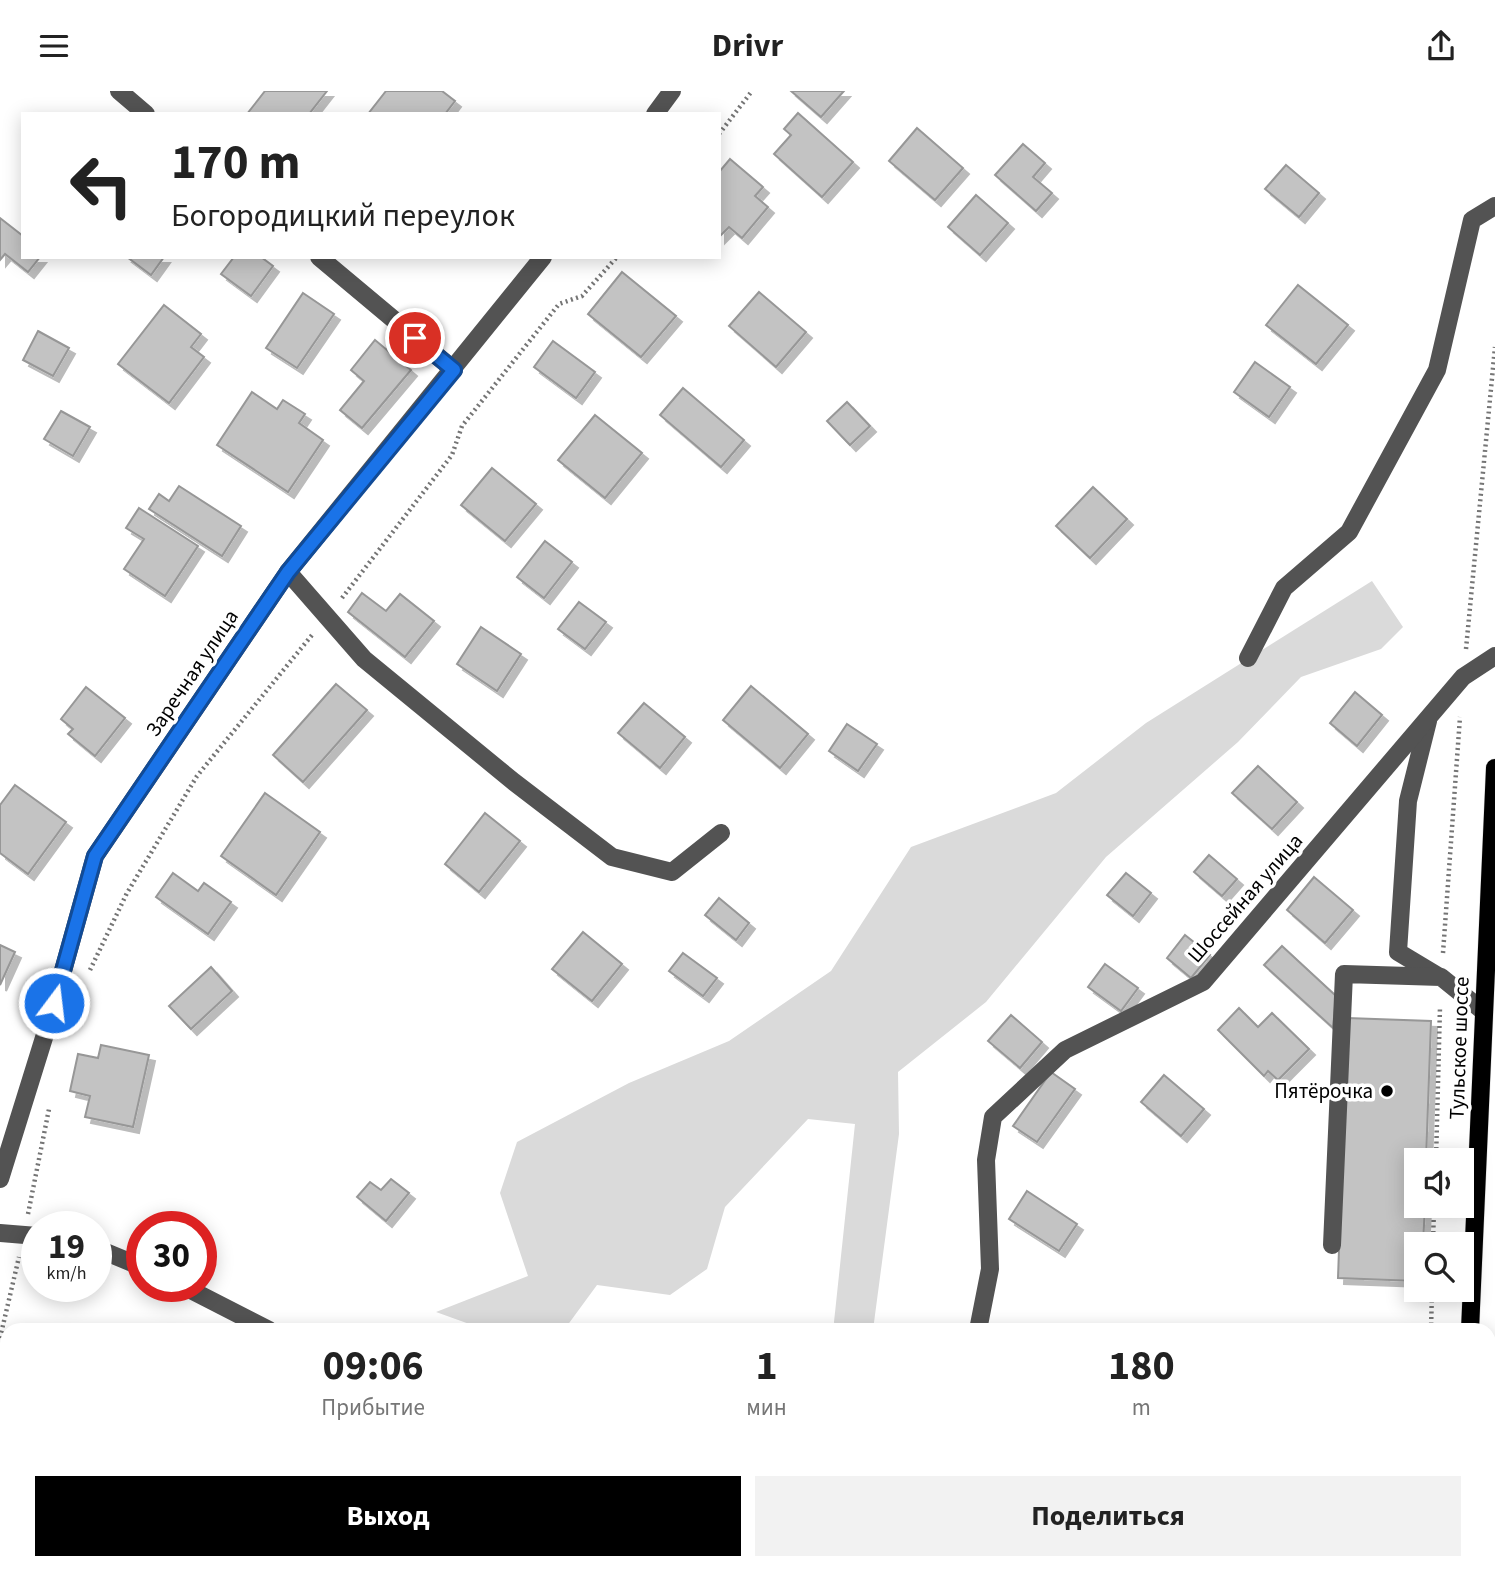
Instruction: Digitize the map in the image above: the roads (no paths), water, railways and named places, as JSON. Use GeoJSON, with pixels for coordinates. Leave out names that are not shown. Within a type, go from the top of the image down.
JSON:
{"type":"FeatureCollection","features":[{"type":"Feature","properties":{"kind":"main road","name":"Тульское шоссе"},"geometry":{"type":"LineString","coordinates":[[1470,1323],[1495,768]]}},
{"type":"Feature","properties":{"kind":"street"},"geometry":{"type":"LineString","coordinates":[[119,91],[144,112]]}},
{"type":"Feature","properties":{"kind":"street"},"geometry":{"type":"LineString","coordinates":[[656,112],[672,91]]}},
{"type":"Feature","properties":{"kind":"street"},"geometry":{"type":"LineString","coordinates":[[1248,657],[1284,588],[1349,531],[1412,416],[1437,370],[1472,220],[1495,206]]}},
{"type":"Feature","properties":{"kind":"street"},"geometry":{"type":"LineString","coordinates":[[320,259],[454,370]]}},
{"type":"Feature","properties":{"kind":"street","name":"Заречная улица"},"geometry":{"type":"LineString","coordinates":[[0,1179],[47,1028],[95,856],[288,572],[541,259]]}},
{"type":"Feature","properties":{"kind":"street"},"geometry":{"type":"LineString","coordinates":[[288,572],[365,659],[514,782],[612,857],[671,872],[721,833]]}},
{"type":"Feature","properties":{"kind":"street","name":"Шоссейная улица"},"geometry":{"type":"LineString","coordinates":[[979,1323],[990,1269],[986,1160],[993,1117],[1065,1050],[1203,982],[1464,677],[1495,656]]}},
{"type":"Feature","properties":{"kind":"street"},"geometry":{"type":"LineString","coordinates":[[1428,718],[1408,801],[1398,952],[1441,977],[1483,1011]]}},
{"type":"Feature","properties":{"kind":"street"},"geometry":{"type":"LineString","coordinates":[[1332,1245],[1344,974],[1441,977]]}},
{"type":"Feature","properties":{"kind":"street"},"geometry":{"type":"LineString","coordinates":[[0,1233],[21,1234]]}},
{"type":"Feature","properties":{"kind":"street"},"geometry":{"type":"LineString","coordinates":[[214,1302],[255,1323]]}},
{"type":"Feature","properties":{"kind":"place","name":"Пятёрочка"},"geometry":{"type":"Point","coordinates":[1387,1091]}}]}
